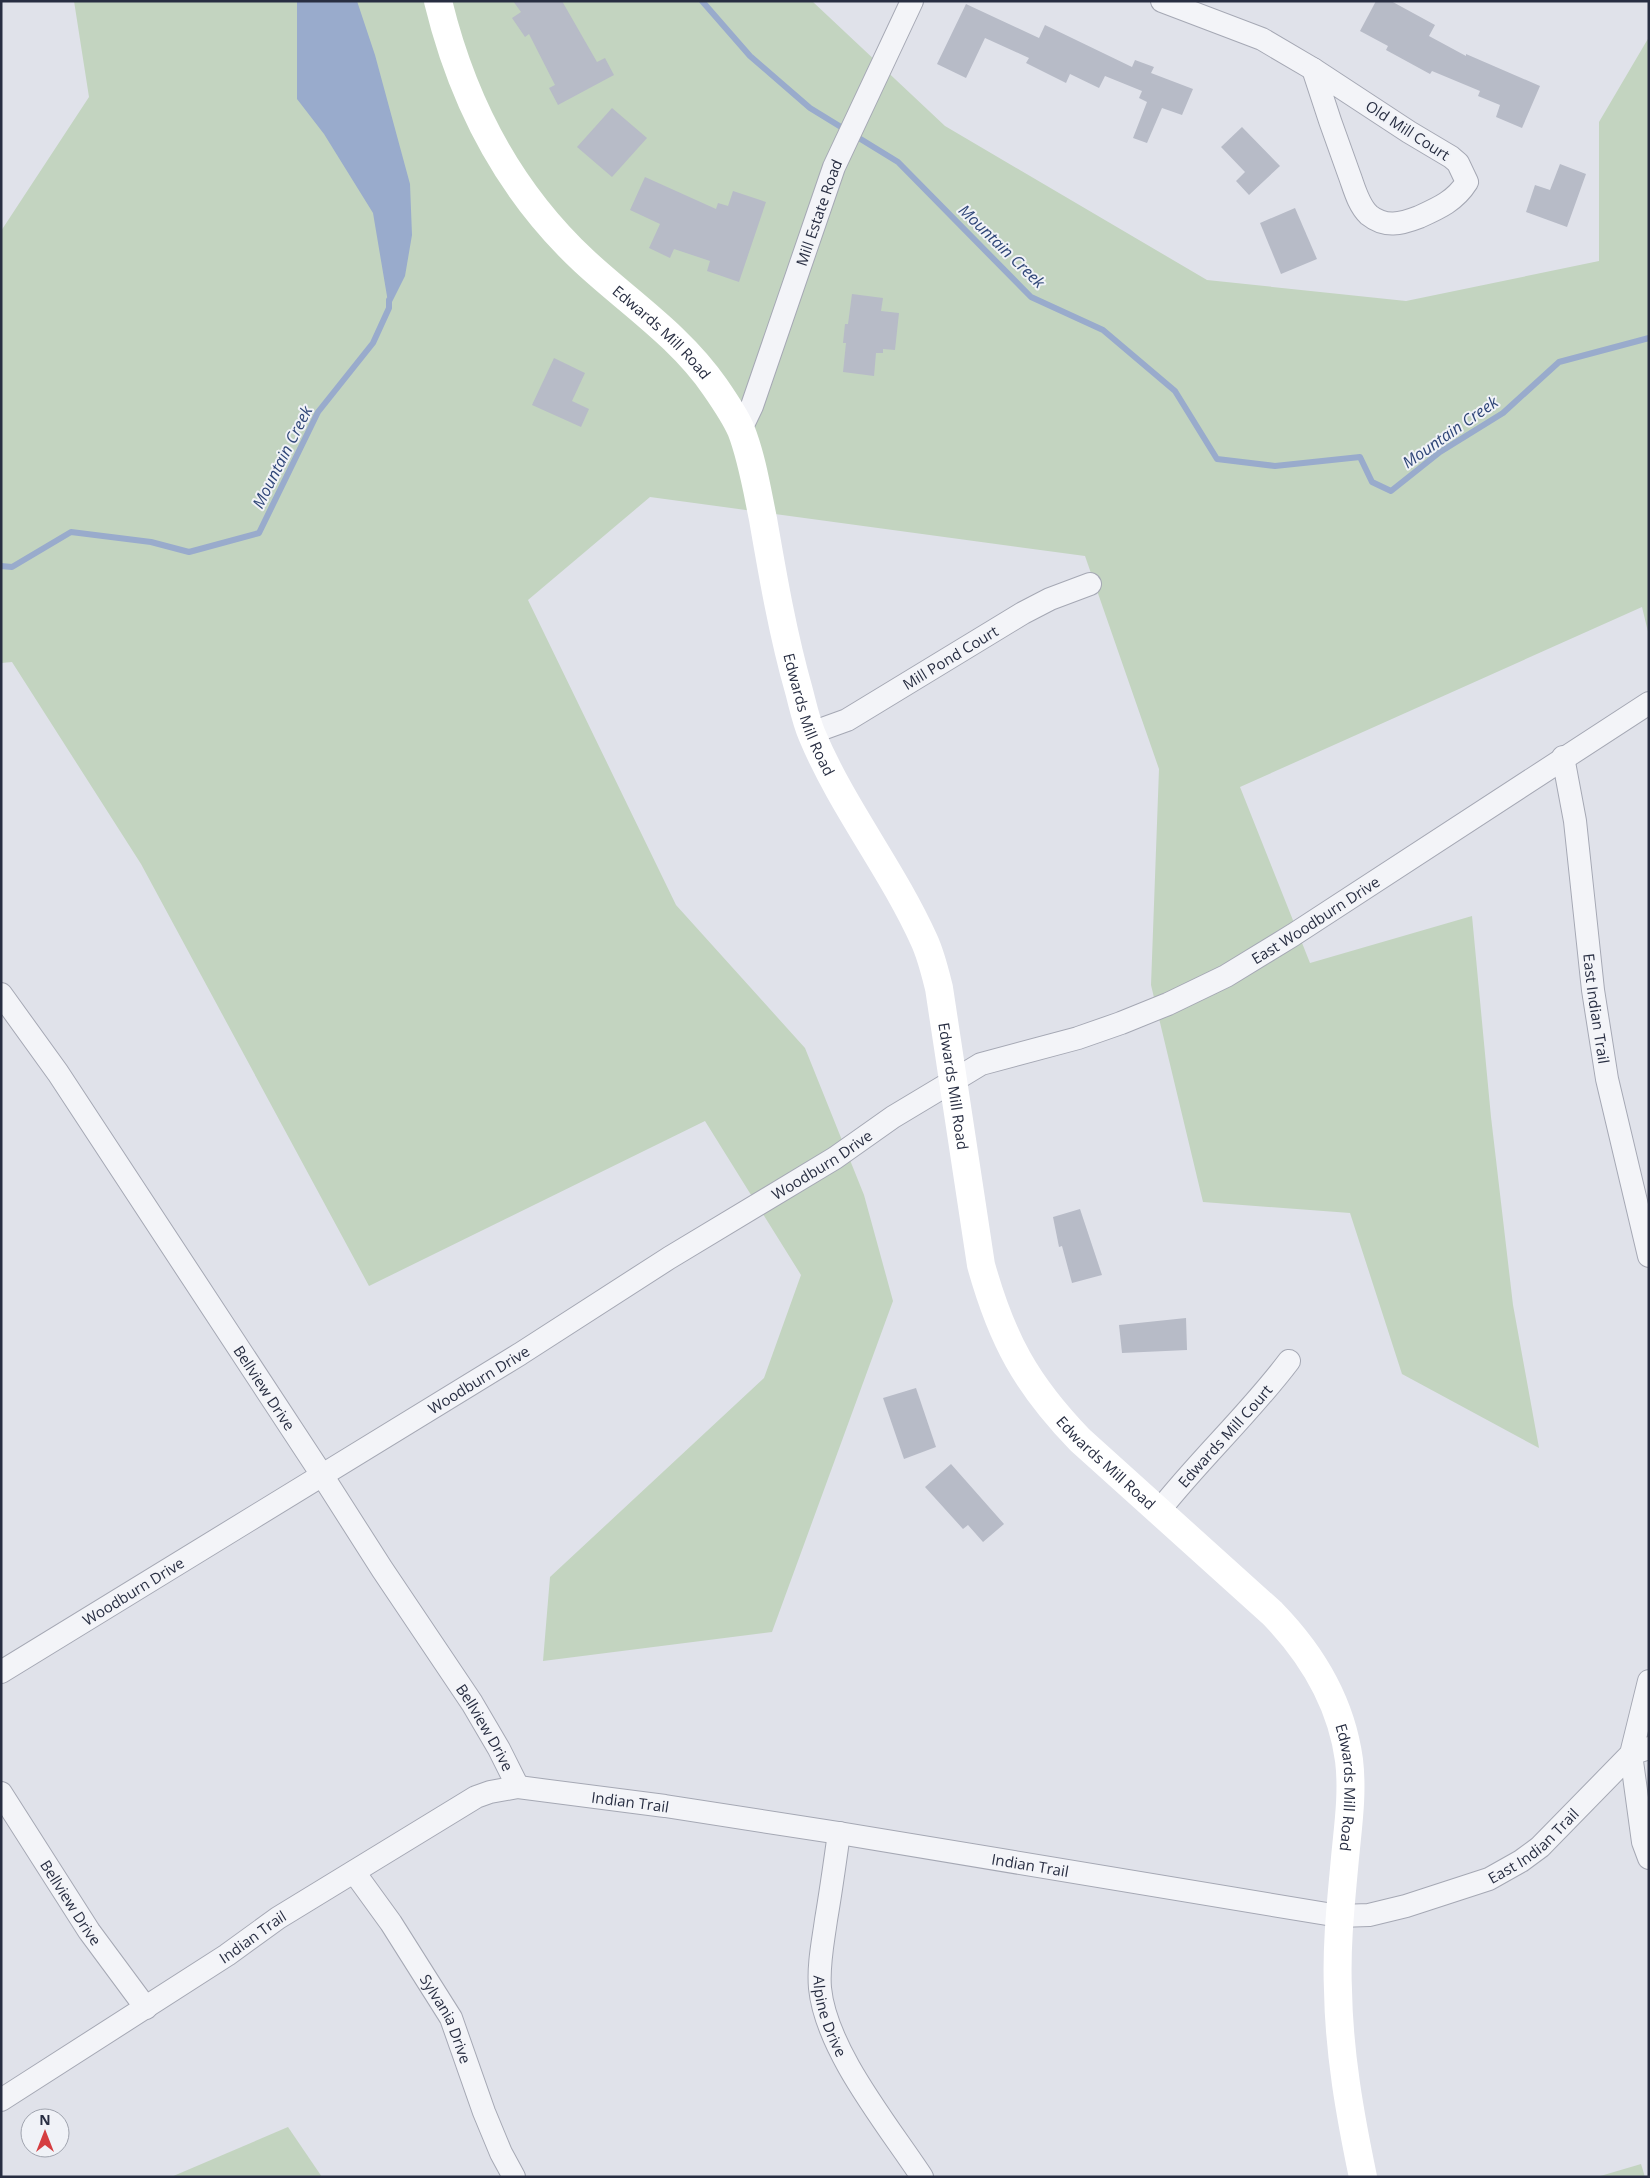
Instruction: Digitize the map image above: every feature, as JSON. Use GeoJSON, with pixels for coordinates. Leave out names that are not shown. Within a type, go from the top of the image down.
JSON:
{"type":"FeatureCollection","features":[{"type":"Feature","properties":{"kind":"street","name":"Edwards Mill Road"},"geometry":{"type":"LineString","coordinates":[[438,1],[457,68],[472,103],[490,140],[518,185],[548,225],[583,260],[651,318],[688,354],[714,386],[740,429],[756,482],[788,653],[811,733],[844,802],[895,883],[925,941],[939,988],[981,1265],[993,1307],[1005,1337],[1028,1377],[1058,1417],[1080,1440],[1292,1634],[1318,1669],[1332,1697],[1342,1726],[1349,1760],[1351,1783],[1340,1916],[1338,1989],[1343,2065],[1363,2177]]}},
{"type":"Feature","properties":{"kind":"street","name":"Mill Estate Road"},"geometry":{"type":"LineString","coordinates":[[740,429],[752,406],[834,167],[912,1]]}},
{"type":"Feature","properties":{"kind":"street","name":"Old Mill Court"},"geometry":{"type":"LineString","coordinates":[[1162,1],[1262,39],[1313,69],[1408,132],[1451,157],[1458,163],[1467,182],[1459,194],[1452,200],[1422,216],[1396,224],[1380,222],[1368,214],[1360,204],[1313,69]]}},
{"type":"Feature","properties":{"kind":"street","name":"Mill Pond Court"},"geometry":{"type":"LineString","coordinates":[[811,733],[847,720],[1023,612],[1050,599],[1090,584]]}},
{"type":"Feature","properties":{"kind":"street","name":"East Woodburn Drive"},"geometry":{"type":"LineString","coordinates":[[953,1081],[981,1064],[1078,1038],[1121,1023],[1168,1004],[1226,976],[1293,935],[1563,757],[1649,703]]}},
{"type":"Feature","properties":{"kind":"street","name":"East Indian Trail"},"geometry":{"type":"LineString","coordinates":[[1563,757],[1575,821],[1593,990],[1607,1079],[1649,1256]]}},
{"type":"Feature","properties":{"kind":"street","name":"Bellview Drive"},"geometry":{"type":"LineString","coordinates":[[1,994],[58,1073],[382,1569],[472,1703],[499,1749],[518,1787]]}},
{"type":"Feature","properties":{"kind":"street","name":"Woodburn Drive"},"geometry":{"type":"LineString","coordinates":[[1,1672],[520,1354],[669,1258],[835,1158],[953,1081]]}},
{"type":"Feature","properties":{"kind":"street","name":"Edwards Mill Court"},"geometry":{"type":"LineString","coordinates":[[1159,1511],[1183,1480],[1262,1396],[1289,1361]]}},
{"type":"Feature","properties":{"kind":"street"},"geometry":{"type":"LineString","coordinates":[[1649,1681],[1640,1751],[1644,1842],[1649,1858]]}},
{"type":"Feature","properties":{"kind":"street","name":"East Indian Trail"},"geometry":{"type":"LineString","coordinates":[[1340,1916],[1369,1915],[1406,1906],[1502,1873],[1540,1847],[1640,1751]]}},
{"type":"Feature","properties":{"kind":"street","name":"Indian Trail"},"geometry":{"type":"LineString","coordinates":[[1,2100],[227,1955],[278,1918],[476,1797],[518,1787],[665,1806],[839,1833],[1340,1916]]}},
{"type":"Feature","properties":{"kind":"street","name":"Bellview Drive"},"geometry":{"type":"LineString","coordinates":[[1,1793],[89,1931],[146,2008]]}},
{"type":"Feature","properties":{"kind":"street","name":"Alpine Drive"},"geometry":{"type":"LineString","coordinates":[[839,1833],[820,1961],[820,1988],[825,2017],[832,2037],[857,2079],[922,2177]]}},
{"type":"Feature","properties":{"kind":"street","name":"Sylvania Drive"},"geometry":{"type":"LineString","coordinates":[[354,1872],[391,1924],[451,2018],[484,2112],[514,2177]]}},
{"type":"Feature","properties":{"kind":"green space"},"geometry":{"type":"Polygon","coordinates":[[[74,1],[812,1],[945,126],[1207,280],[1406,301],[1599,261],[1599,122],[1649,37],[1649,636],[1642,607],[1240,787],[1310,963],[1472,916],[1491,1117],[1513,1305],[1539,1448],[1402,1374],[1350,1213],[1203,1202],[1151,985],[1159,769],[1085,556],[650,497],[528,600],[676,905],[805,1048],[864,1195],[893,1301],[772,1632],[543,1661],[550,1577],[764,1378],[801,1275],[705,1121],[369,1286],[141,864],[12,662],[1,663],[1,231],[89,97],[74,1]]]}},
{"type":"Feature","properties":{"kind":"green space"},"geometry":{"type":"Polygon","coordinates":[[[288,2127],[322,2177],[171,2177],[288,2127]]]}},
{"type":"Feature","properties":{"kind":"green space"},"geometry":{"type":"Polygon","coordinates":[[[1641,2164],[1645,2177],[1597,2177],[1641,2164]]]}},
{"type":"Feature","properties":{"kind":"water"},"geometry":{"type":"Polygon","coordinates":[[[297,1],[357,1],[375,55],[410,184],[412,235],[405,276],[389,308],[373,213],[324,134],[297,99],[297,1]]]}},
{"type":"Feature","properties":{"kind":"building"},"geometry":{"type":"Polygon","coordinates":[[[513,1],[562,1],[597,62],[605,58],[614,75],[558,105],[549,88],[555,85],[529,34],[525,37],[512,18],[521,12],[513,1]]]}},
{"type":"Feature","properties":{"kind":"building"},"geometry":{"type":"Polygon","coordinates":[[[1376,1],[1391,1],[1435,25],[1429,36],[1466,56],[1466,54],[1540,86],[1522,128],[1496,117],[1500,105],[1478,96],[1480,91],[1432,71],[1430,74],[1386,50],[1388,46],[1360,31],[1376,1]]]}},
{"type":"Feature","properties":{"kind":"building"},"geometry":{"type":"Polygon","coordinates":[[[966,4],[1039,38],[1045,25],[1132,67],[1135,60],[1154,67],[1151,73],[1193,89],[1182,115],[1162,108],[1147,143],[1133,138],[1147,102],[1139,98],[1142,91],[1105,76],[1099,88],[1070,74],[1066,83],[1026,63],[1029,58],[985,38],[966,78],[937,64],[966,4]]]}},
{"type":"Feature","properties":{"kind":"building"},"geometry":{"type":"Polygon","coordinates":[[[612,108],[647,138],[612,177],[577,147],[612,108]]]}},
{"type":"Feature","properties":{"kind":"building"},"geometry":{"type":"Polygon","coordinates":[[[1242,127],[1280,166],[1249,195],[1236,181],[1245,172],[1221,147],[1242,127]]]}},
{"type":"Feature","properties":{"kind":"building"},"geometry":{"type":"Polygon","coordinates":[[[1560,164],[1586,174],[1567,227],[1526,212],[1535,185],[1550,190],[1560,164]]]}},
{"type":"Feature","properties":{"kind":"building"},"geometry":{"type":"Polygon","coordinates":[[[645,177],[716,209],[718,203],[728,206],[733,191],[766,202],[739,282],[707,271],[710,261],[674,249],[670,258],[649,248],[660,224],[630,210],[645,177]]]}},
{"type":"Feature","properties":{"kind":"building"},"geometry":{"type":"Polygon","coordinates":[[[1295,208],[1317,259],[1281,274],[1260,223],[1295,208]]]}},
{"type":"Feature","properties":{"kind":"building"},"geometry":{"type":"Polygon","coordinates":[[[852,294],[883,298],[881,311],[899,313],[895,350],[883,349],[883,353],[876,353],[874,376],[843,372],[846,343],[843,343],[845,324],[848,324],[852,294]]]}},
{"type":"Feature","properties":{"kind":"building"},"geometry":{"type":"Polygon","coordinates":[[[554,358],[585,373],[572,401],[589,409],[581,427],[532,405],[554,358]]]}},
{"type":"Feature","properties":{"kind":"building"},"geometry":{"type":"Polygon","coordinates":[[[1080,1209],[1102,1275],[1072,1283],[1062,1246],[1059,1247],[1053,1217],[1080,1209]]]}},
{"type":"Feature","properties":{"kind":"building"},"geometry":{"type":"Polygon","coordinates":[[[1186,1318],[1187,1350],[1122,1353],[1119,1325],[1186,1318]]]}},
{"type":"Feature","properties":{"kind":"building"},"geometry":{"type":"Polygon","coordinates":[[[916,1388],[936,1447],[904,1459],[883,1398],[916,1388]]]}},
{"type":"Feature","properties":{"kind":"building"},"geometry":{"type":"Polygon","coordinates":[[[951,1464],[1004,1524],[983,1542],[968,1525],[963,1529],[925,1487],[951,1464]]]}},
{"type":"Feature","properties":{"kind":"waterway","name":"Mountain Creek"},"geometry":{"type":"LineString","coordinates":[[702,1],[750,56],[810,108],[898,162],[1031,297],[1103,330],[1175,391],[1217,459],[1275,466],[1360,457],[1372,482],[1391,491],[1440,452],[1503,413],[1559,362],[1649,338]]}},
{"type":"Feature","properties":{"kind":"waterway","name":"Mountain Creek"},"geometry":{"type":"LineString","coordinates":[[1,566],[12,567],[71,532],[151,542],[189,552],[259,533],[318,412],[373,343],[389,308],[389,300]]}}]}
